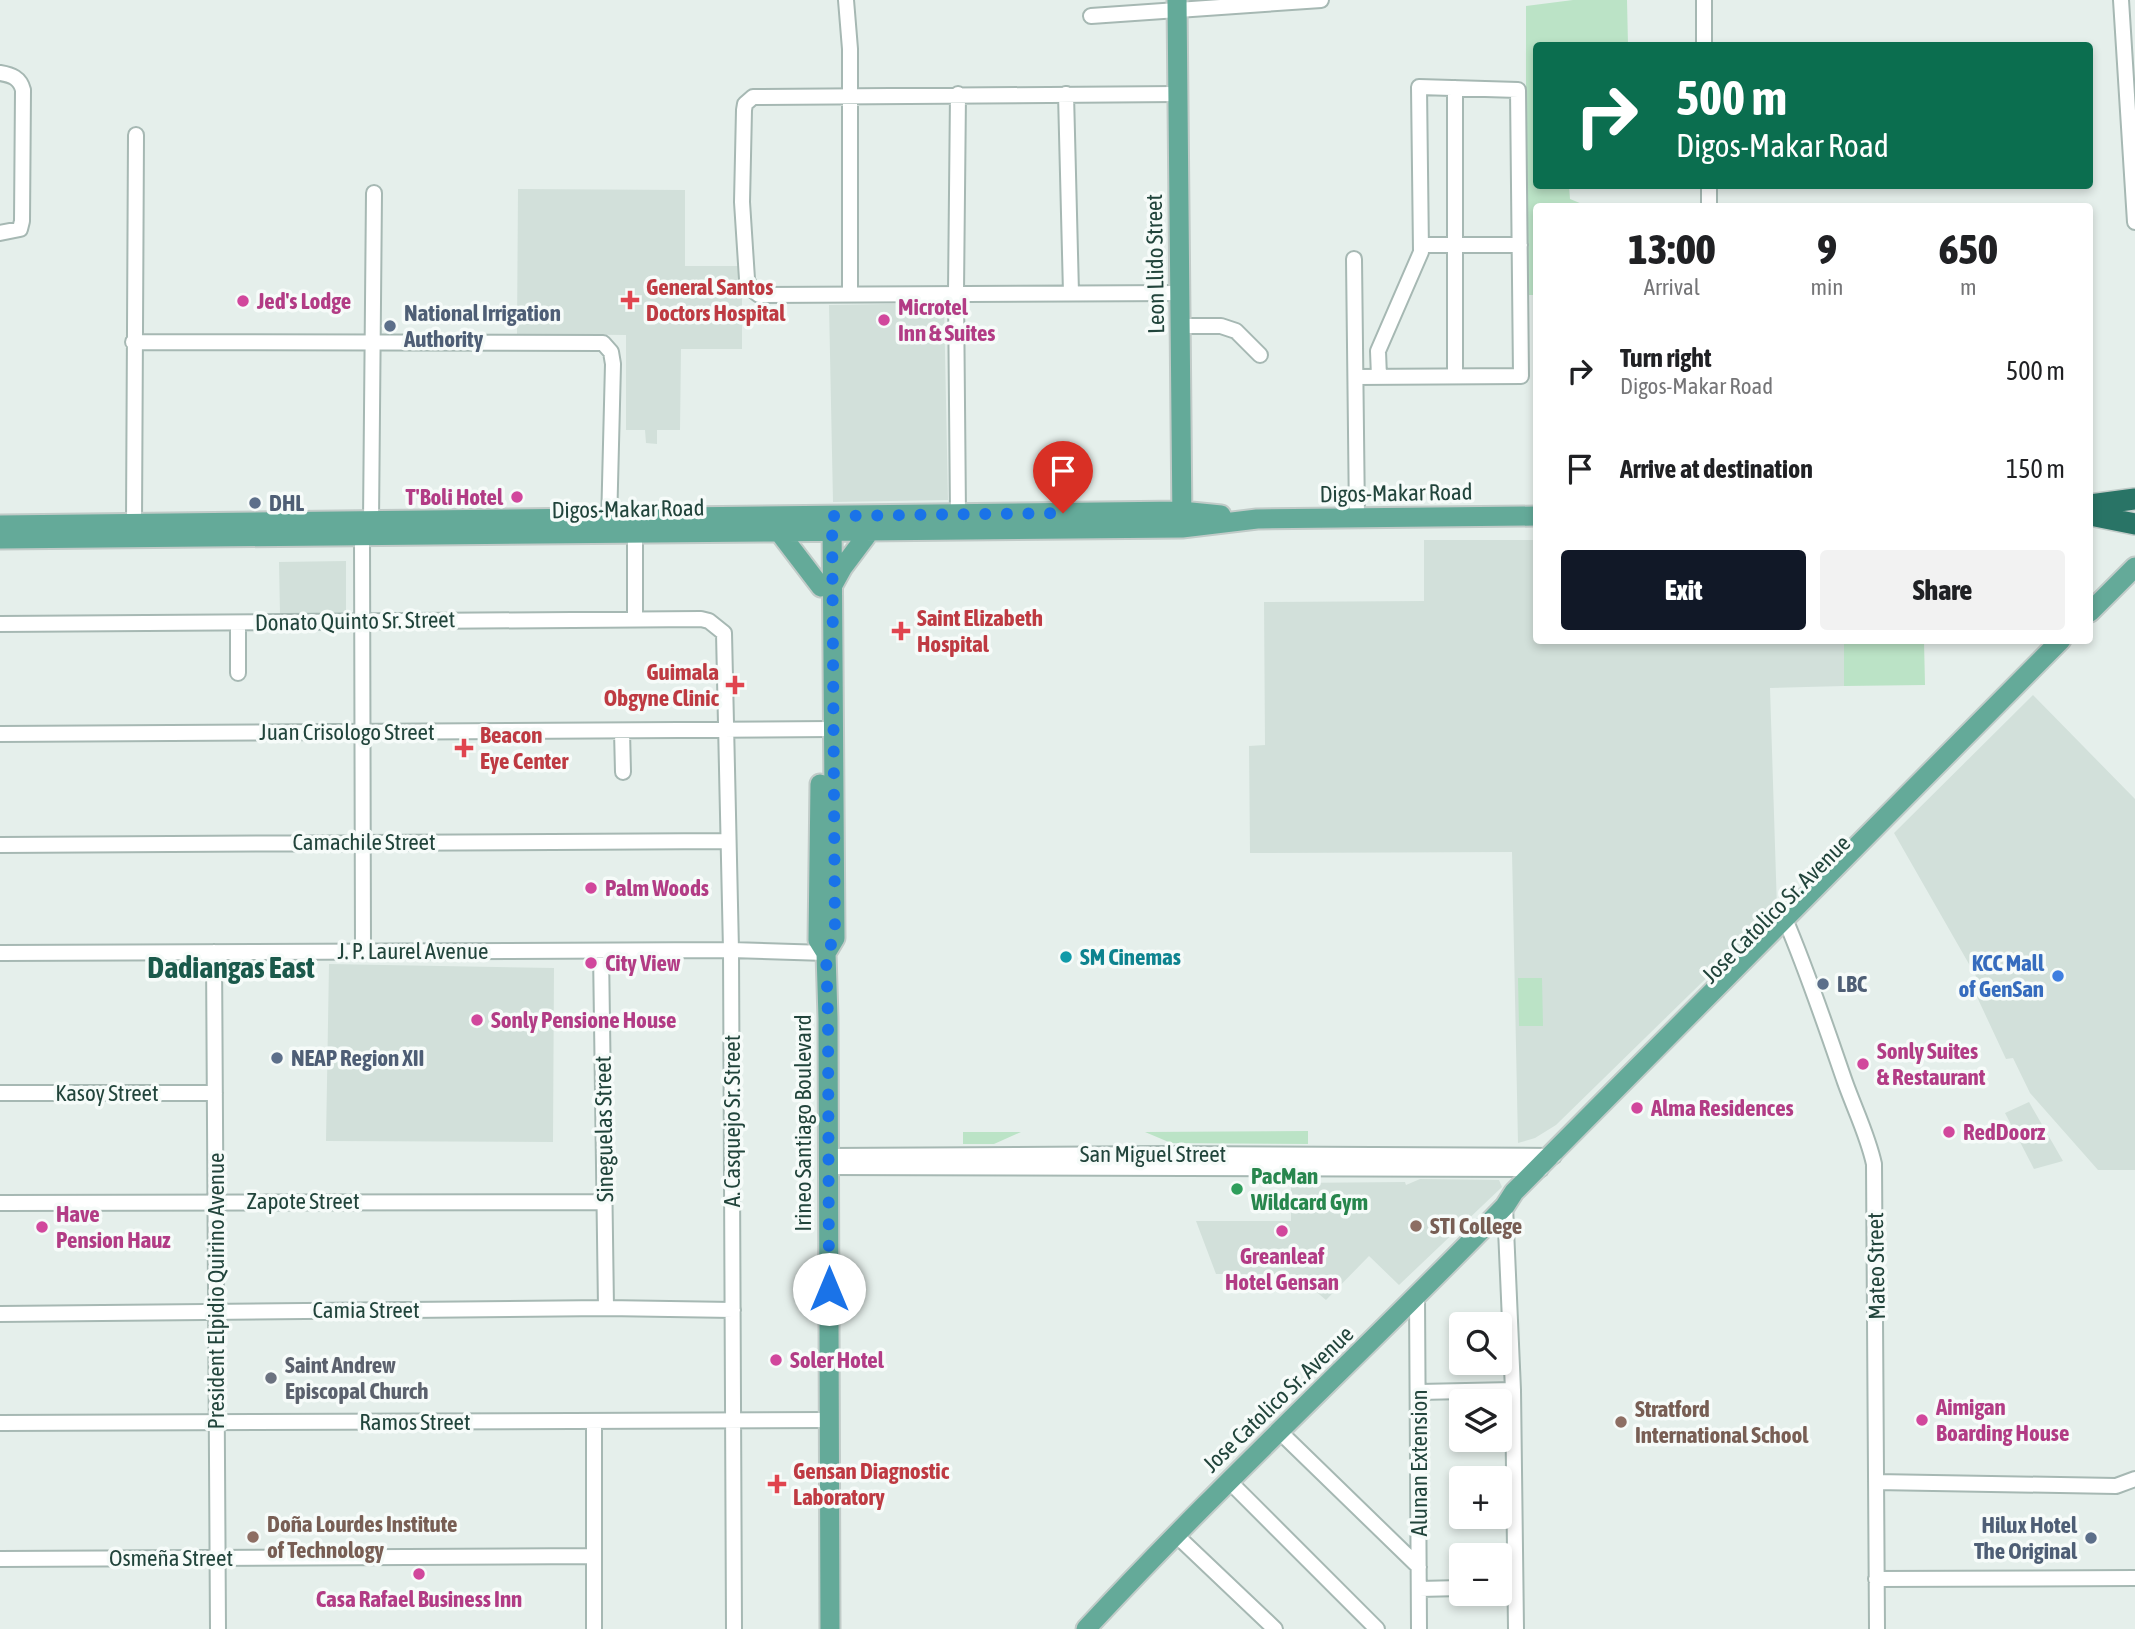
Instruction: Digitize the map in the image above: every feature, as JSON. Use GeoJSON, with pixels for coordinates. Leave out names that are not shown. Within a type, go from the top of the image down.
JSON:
{"type":"FeatureCollection","features":[{"type":"Feature","properties":{"kind":"highway"},"geometry":{"type":"LineString","coordinates":[[2093,505],[2135,499]]}},
{"type":"Feature","properties":{"kind":"highway"},"geometry":{"type":"LineString","coordinates":[[2093,516],[2135,524]]}},
{"type":"Feature","properties":{"kind":"main road","name":"Leon Llido Street"},"geometry":{"type":"LineString","coordinates":[[1177,6],[1182,520]]}},
{"type":"Feature","properties":{"kind":"main road"},"geometry":{"type":"LineString","coordinates":[[2093,505],[2135,505]]}},
{"type":"Feature","properties":{"kind":"main road","name":"Digos-Makar Road"},"geometry":{"type":"LineString","coordinates":[[0,539],[367,528],[825,524],[958,514],[1182,520]]}},
{"type":"Feature","properties":{"kind":"main road"},"geometry":{"type":"LineString","coordinates":[[2093,515],[2135,516]]}},
{"type":"Feature","properties":{"kind":"main road","name":"Digos-Makar Road"},"geometry":{"type":"LineString","coordinates":[[635,526],[779,532],[825,524],[870,531],[1182,520],[1533,516]]}},
{"type":"Feature","properties":{"kind":"main road","name":"Irineo Santiago Boulevard"},"geometry":{"type":"LineString","coordinates":[[825,524],[827,729],[835,938],[826,953],[830,1629]]}},
{"type":"Feature","properties":{"kind":"main road","name":"Digos-Makar Road"},"geometry":{"type":"LineString","coordinates":[[0,525],[367,528]]}},
{"type":"Feature","properties":{"kind":"main road"},"geometry":{"type":"LineString","coordinates":[[779,532],[826,587],[870,531]]}},
{"type":"Feature","properties":{"kind":"main road"},"geometry":{"type":"LineString","coordinates":[[2093,609],[2135,566]]}},
{"type":"Feature","properties":{"kind":"main road"},"geometry":{"type":"LineString","coordinates":[[2093,623],[2135,581]]}},
{"type":"Feature","properties":{"kind":"main road","name":"Jose Catolico Sr. Avenue"},"geometry":{"type":"LineString","coordinates":[[1787,925],[2057,644]]}},
{"type":"Feature","properties":{"kind":"main road","name":"Jose Catolico Sr. Avenue"},"geometry":{"type":"LineString","coordinates":[[1086,1629],[1228,1482],[1417,1297],[1505,1206],[1520,1199],[1550,1162],[2071,644]]}},
{"type":"Feature","properties":{"kind":"street"},"geometry":{"type":"LineString","coordinates":[[846,0],[850,49],[850,294]]}},
{"type":"Feature","properties":{"kind":"street"},"geometry":{"type":"LineString","coordinates":[[1091,16],[1177,6],[1321,0]]}},
{"type":"Feature","properties":{"kind":"street"},"geometry":{"type":"LineString","coordinates":[[1704,0],[1704,42]]}},
{"type":"Feature","properties":{"kind":"street"},"geometry":{"type":"LineString","coordinates":[[2121,0],[2135,222]]}},
{"type":"Feature","properties":{"kind":"street"},"geometry":{"type":"LineString","coordinates":[[0,73],[14,76],[21,83],[23,90],[22,221],[20,229],[15,232],[0,233]]}},
{"type":"Feature","properties":{"kind":"street"},"geometry":{"type":"LineString","coordinates":[[1356,377],[1379,377],[1455,376],[1521,376],[1518,90],[1419,87],[1421,245],[1416,265],[1378,351],[1379,377]]}},
{"type":"Feature","properties":{"kind":"street"},"geometry":{"type":"LineString","coordinates":[[1455,88],[1455,376]]}},
{"type":"Feature","properties":{"kind":"street"},"geometry":{"type":"LineString","coordinates":[[958,94],[958,514]]}},
{"type":"Feature","properties":{"kind":"street"},"geometry":{"type":"LineString","coordinates":[[1066,94],[1071,293]]}},
{"type":"Feature","properties":{"kind":"street"},"geometry":{"type":"LineString","coordinates":[[1177,94],[764,95],[748,100],[744,110],[742,202],[747,279],[753,292],[767,295],[1181,293]]}},
{"type":"Feature","properties":{"kind":"street"},"geometry":{"type":"LineString","coordinates":[[134,524],[136,135]]}},
{"type":"Feature","properties":{"kind":"street"},"geometry":{"type":"LineString","coordinates":[[363,952],[363,622],[374,193]]}},
{"type":"Feature","properties":{"kind":"street"},"geometry":{"type":"LineString","coordinates":[[1421,245],[1520,245]]}},
{"type":"Feature","properties":{"kind":"street"},"geometry":{"type":"LineString","coordinates":[[1354,259],[1357,517]]}},
{"type":"Feature","properties":{"kind":"street"},"geometry":{"type":"LineString","coordinates":[[1180,326],[1221,326],[1236,331],[1259,355]]}},
{"type":"Feature","properties":{"kind":"street"},"geometry":{"type":"LineString","coordinates":[[133,342],[603,344],[611,352],[613,364],[609,526]]}},
{"type":"Feature","properties":{"kind":"street"},"geometry":{"type":"LineString","coordinates":[[1355,351],[1378,351]]}},
{"type":"Feature","properties":{"kind":"street"},"geometry":{"type":"LineString","coordinates":[[635,526],[635,618]]}},
{"type":"Feature","properties":{"kind":"street","name":"Donato Quinto Sr. Street"},"geometry":{"type":"LineString","coordinates":[[0,624],[635,618],[709,621]]}},
{"type":"Feature","properties":{"kind":"street","name":"A. Casquejo Sr. Street"},"geometry":{"type":"LineString","coordinates":[[709,621],[724,633],[726,640],[731,950],[734,1629]]}},
{"type":"Feature","properties":{"kind":"street"},"geometry":{"type":"LineString","coordinates":[[238,623],[238,673]]}},
{"type":"Feature","properties":{"kind":"street","name":"Juan Crisologo Street"},"geometry":{"type":"LineString","coordinates":[[0,734],[827,729]]}},
{"type":"Feature","properties":{"kind":"street"},"geometry":{"type":"LineString","coordinates":[[622,731],[623,772]]}},
{"type":"Feature","properties":{"kind":"street","name":"Camachile Street"},"geometry":{"type":"LineString","coordinates":[[0,845],[728,841]]}},
{"type":"Feature","properties":{"kind":"street","name":"Mateo Street"},"geometry":{"type":"LineString","coordinates":[[1787,925],[1816,994],[1874,1164],[1877,1629]]}},
{"type":"Feature","properties":{"kind":"street","name":"J. P. Laurel Avenue"},"geometry":{"type":"LineString","coordinates":[[0,953],[731,950],[826,953]]}},
{"type":"Feature","properties":{"kind":"street","name":"Sineguelas Street"},"geometry":{"type":"LineString","coordinates":[[601,951],[606,1308]]}},
{"type":"Feature","properties":{"kind":"street","name":"President Elpidio Quirino Avenue"},"geometry":{"type":"LineString","coordinates":[[214,952],[218,1629]]}},
{"type":"Feature","properties":{"kind":"street","name":"Kasoy Street"},"geometry":{"type":"LineString","coordinates":[[0,1093],[215,1093]]}},
{"type":"Feature","properties":{"kind":"street","name":"San Miguel Street"},"geometry":{"type":"LineString","coordinates":[[828,1161],[1550,1162]]}},
{"type":"Feature","properties":{"kind":"street","name":"Zapote Street"},"geometry":{"type":"LineString","coordinates":[[0,1203],[605,1202]]}},
{"type":"Feature","properties":{"kind":"street"},"geometry":{"type":"LineString","coordinates":[[1505,1206],[1513,1390],[1516,1629]]}},
{"type":"Feature","properties":{"kind":"street","name":"Alunan Extension"},"geometry":{"type":"LineString","coordinates":[[1417,1297],[1419,1629]]}},
{"type":"Feature","properties":{"kind":"street","name":"Camia Street"},"geometry":{"type":"LineString","coordinates":[[0,1314],[606,1308],[733,1310]]}},
{"type":"Feature","properties":{"kind":"street"},"geometry":{"type":"LineString","coordinates":[[1419,1392],[1513,1390]]}},
{"type":"Feature","properties":{"kind":"street","name":"Ramos Street"},"geometry":{"type":"LineString","coordinates":[[0,1423],[829,1420]]}},
{"type":"Feature","properties":{"kind":"street"},"geometry":{"type":"LineString","coordinates":[[594,1421],[594,1629]]}},
{"type":"Feature","properties":{"kind":"street"},"geometry":{"type":"LineString","coordinates":[[1280,1432],[1419,1567]]}},
{"type":"Feature","properties":{"kind":"street"},"geometry":{"type":"LineString","coordinates":[[1876,1482],[2116,1486],[2135,1479]]}},
{"type":"Feature","properties":{"kind":"street"},"geometry":{"type":"LineString","coordinates":[[1228,1482],[1377,1629]]}},
{"type":"Feature","properties":{"kind":"street"},"geometry":{"type":"LineString","coordinates":[[1176,1535],[1275,1629]]}},
{"type":"Feature","properties":{"kind":"street","name":"Osmeña Street"},"geometry":{"type":"LineString","coordinates":[[0,1559],[594,1556]]}},
{"type":"Feature","properties":{"kind":"street"},"geometry":{"type":"LineString","coordinates":[[1876,1580],[2135,1578]]}},
{"type":"Feature","properties":{"kind":"street"},"geometry":{"type":"LineString","coordinates":[[1419,1589],[1449,1588]]}},
{"type":"Feature","properties":{"kind":"shaded area","name":"General Santos Doctors Hospital"},"geometry":{"type":"Polygon","coordinates":[[[518,189],[685,190],[685,266],[742,266],[742,349],[681,349],[680,430],[657,430],[657,444],[646,443],[645,430],[626,430],[626,335],[517,334],[518,189]]]}},
{"type":"Feature","properties":{"kind":"shaded area"},"geometry":{"type":"Polygon","coordinates":[[[944,303],[948,500],[833,502],[829,305],[944,303]]]}},
{"type":"Feature","properties":{"kind":"shaded area"},"geometry":{"type":"Polygon","coordinates":[[[1424,540],[1533,540],[1533,644],[1844,644],[1844,686],[1770,688],[1777,909],[1556,1125],[1535,1138],[1518,1143],[1512,852],[1250,853],[1249,746],[1265,745],[1264,602],[1424,601],[1424,540]]]}},
{"type":"Feature","properties":{"kind":"shaded area"},"geometry":{"type":"Polygon","coordinates":[[[346,561],[346,614],[280,615],[279,562],[346,561]]]}},
{"type":"Feature","properties":{"kind":"shaded area"},"geometry":{"type":"Polygon","coordinates":[[[2033,695],[2135,799],[2135,1170],[2098,1170],[2030,1093],[2013,1058],[2006,1059],[1971,984],[1977,978],[1894,833],[2033,695]]]}},
{"type":"Feature","properties":{"kind":"shaded area"},"geometry":{"type":"Polygon","coordinates":[[[329,964],[554,968],[553,1142],[326,1141],[329,964]]]}},
{"type":"Feature","properties":{"kind":"shaded area"},"geometry":{"type":"Polygon","coordinates":[[[2029,1102],[2063,1161],[2034,1169],[2005,1113],[2029,1102]]]}},
{"type":"Feature","properties":{"kind":"shaded area","name":"Greanleaf Hotel Gensan"},"geometry":{"type":"Polygon","coordinates":[[[1420,1179],[1499,1180],[1502,1187],[1399,1285],[1369,1256],[1326,1300],[1295,1274],[1216,1274],[1196,1221],[1291,1221],[1291,1183],[1405,1182],[1406,1185],[1420,1179]]]}},
{"type":"Feature","properties":{"kind":"green space"},"geometry":{"type":"Polygon","coordinates":[[[1573,0],[1627,0],[1628,42],[1533,42],[1533,189],[1569,189],[1570,199],[1580,203],[1533,203],[1533,295],[1526,295],[1526,6],[1573,0]]]}},
{"type":"Feature","properties":{"kind":"green space"},"geometry":{"type":"Polygon","coordinates":[[[1844,644],[1924,644],[1925,685],[1844,686],[1844,644]]]}},
{"type":"Feature","properties":{"kind":"green space"},"geometry":{"type":"Polygon","coordinates":[[[1518,978],[1542,978],[1543,1026],[1519,1026],[1518,978]]]}},
{"type":"Feature","properties":{"kind":"green space"},"geometry":{"type":"Polygon","coordinates":[[[1308,1131],[1308,1144],[1171,1143],[1145,1132],[1308,1131]]]}},
{"type":"Feature","properties":{"kind":"green space"},"geometry":{"type":"Polygon","coordinates":[[[963,1132],[1021,1132],[994,1144],[963,1144],[963,1132]]]}},
{"type":"Feature","properties":{"kind":"place","name":"General Santos Doctors Hospital"},"geometry":{"type":"Point","coordinates":[630,300]}},
{"type":"Feature","properties":{"kind":"place","name":"Jed's Lodge"},"geometry":{"type":"Point","coordinates":[243,301]}},
{"type":"Feature","properties":{"kind":"place","name":"Microtel Inn & Suites"},"geometry":{"type":"Point","coordinates":[884,320]}},
{"type":"Feature","properties":{"kind":"place","name":"National Irrigation Authority"},"geometry":{"type":"Point","coordinates":[390,326]}},
{"type":"Feature","properties":{"kind":"place","name":"T'Boli Hotel"},"geometry":{"type":"Point","coordinates":[517,497]}},
{"type":"Feature","properties":{"kind":"place","name":"DHL"},"geometry":{"type":"Point","coordinates":[255,503]}},
{"type":"Feature","properties":{"kind":"place","name":"Saint Elizabeth Hospital"},"geometry":{"type":"Point","coordinates":[901,631]}},
{"type":"Feature","properties":{"kind":"place","name":"Guimala Obgyne Clinic"},"geometry":{"type":"Point","coordinates":[735,685]}},
{"type":"Feature","properties":{"kind":"place","name":"Beacon Eye Center"},"geometry":{"type":"Point","coordinates":[464,748]}},
{"type":"Feature","properties":{"kind":"place","name":"Palm Woods"},"geometry":{"type":"Point","coordinates":[591,888]}},
{"type":"Feature","properties":{"kind":"place","name":"SM Cinemas"},"geometry":{"type":"Point","coordinates":[1066,957]}},
{"type":"Feature","properties":{"kind":"place","name":"City View"},"geometry":{"type":"Point","coordinates":[591,963]}},
{"type":"Feature","properties":{"kind":"place","name":"KCC Mall of GenSan"},"geometry":{"type":"Point","coordinates":[2058,976]}},
{"type":"Feature","properties":{"kind":"place","name":"LBC"},"geometry":{"type":"Point","coordinates":[1823,984]}},
{"type":"Feature","properties":{"kind":"place","name":"Sonly Pensione House"},"geometry":{"type":"Point","coordinates":[477,1020]}},
{"type":"Feature","properties":{"kind":"place","name":"NEAP Region XII"},"geometry":{"type":"Point","coordinates":[277,1058]}},
{"type":"Feature","properties":{"kind":"place","name":"Sonly Suites & Restaurant"},"geometry":{"type":"Point","coordinates":[1863,1064]}},
{"type":"Feature","properties":{"kind":"place","name":"Alma Residences"},"geometry":{"type":"Point","coordinates":[1637,1108]}},
{"type":"Feature","properties":{"kind":"place","name":"RedDoorz"},"geometry":{"type":"Point","coordinates":[1949,1132]}},
{"type":"Feature","properties":{"kind":"place","name":"PacMan Wildcard Gym"},"geometry":{"type":"Point","coordinates":[1237,1189]}},
{"type":"Feature","properties":{"kind":"place","name":"STI College"},"geometry":{"type":"Point","coordinates":[1416,1226]}},
{"type":"Feature","properties":{"kind":"place","name":"Have Pension Hauz"},"geometry":{"type":"Point","coordinates":[42,1227]}},
{"type":"Feature","properties":{"kind":"place","name":"Greanleaf Hotel Gensan"},"geometry":{"type":"Point","coordinates":[1282,1231]}},
{"type":"Feature","properties":{"kind":"place","name":"Soler Hotel"},"geometry":{"type":"Point","coordinates":[776,1360]}},
{"type":"Feature","properties":{"kind":"place","name":"Saint Andrew Episcopal Church"},"geometry":{"type":"Point","coordinates":[271,1378]}},
{"type":"Feature","properties":{"kind":"place","name":"Aimigan Boarding House"},"geometry":{"type":"Point","coordinates":[1922,1420]}},
{"type":"Feature","properties":{"kind":"place","name":"Stratford International School"},"geometry":{"type":"Point","coordinates":[1621,1422]}},
{"type":"Feature","properties":{"kind":"place","name":"Gensan Diagnostic Laboratory"},"geometry":{"type":"Point","coordinates":[777,1484]}},
{"type":"Feature","properties":{"kind":"place","name":"Doña Lourdes Institute of Technology"},"geometry":{"type":"Point","coordinates":[253,1537]}},
{"type":"Feature","properties":{"kind":"place","name":"Hilux Hotel The Original"},"geometry":{"type":"Point","coordinates":[2091,1538]}},
{"type":"Feature","properties":{"kind":"place","name":"Casa Rafael Business Inn"},"geometry":{"type":"Point","coordinates":[419,1574]}},
{"type":"Feature","properties":{"kind":"district","name":"Dadiangas East"},"geometry":{"type":"Point","coordinates":[231,967]}},
{"type":"Feature","properties":{"kind":"route"},"geometry":{"type":"LineString","coordinates":[[829,1289],[828,1018],[825,978],[826,953],[835,938],[832,516],[1063,513]]}}]}
